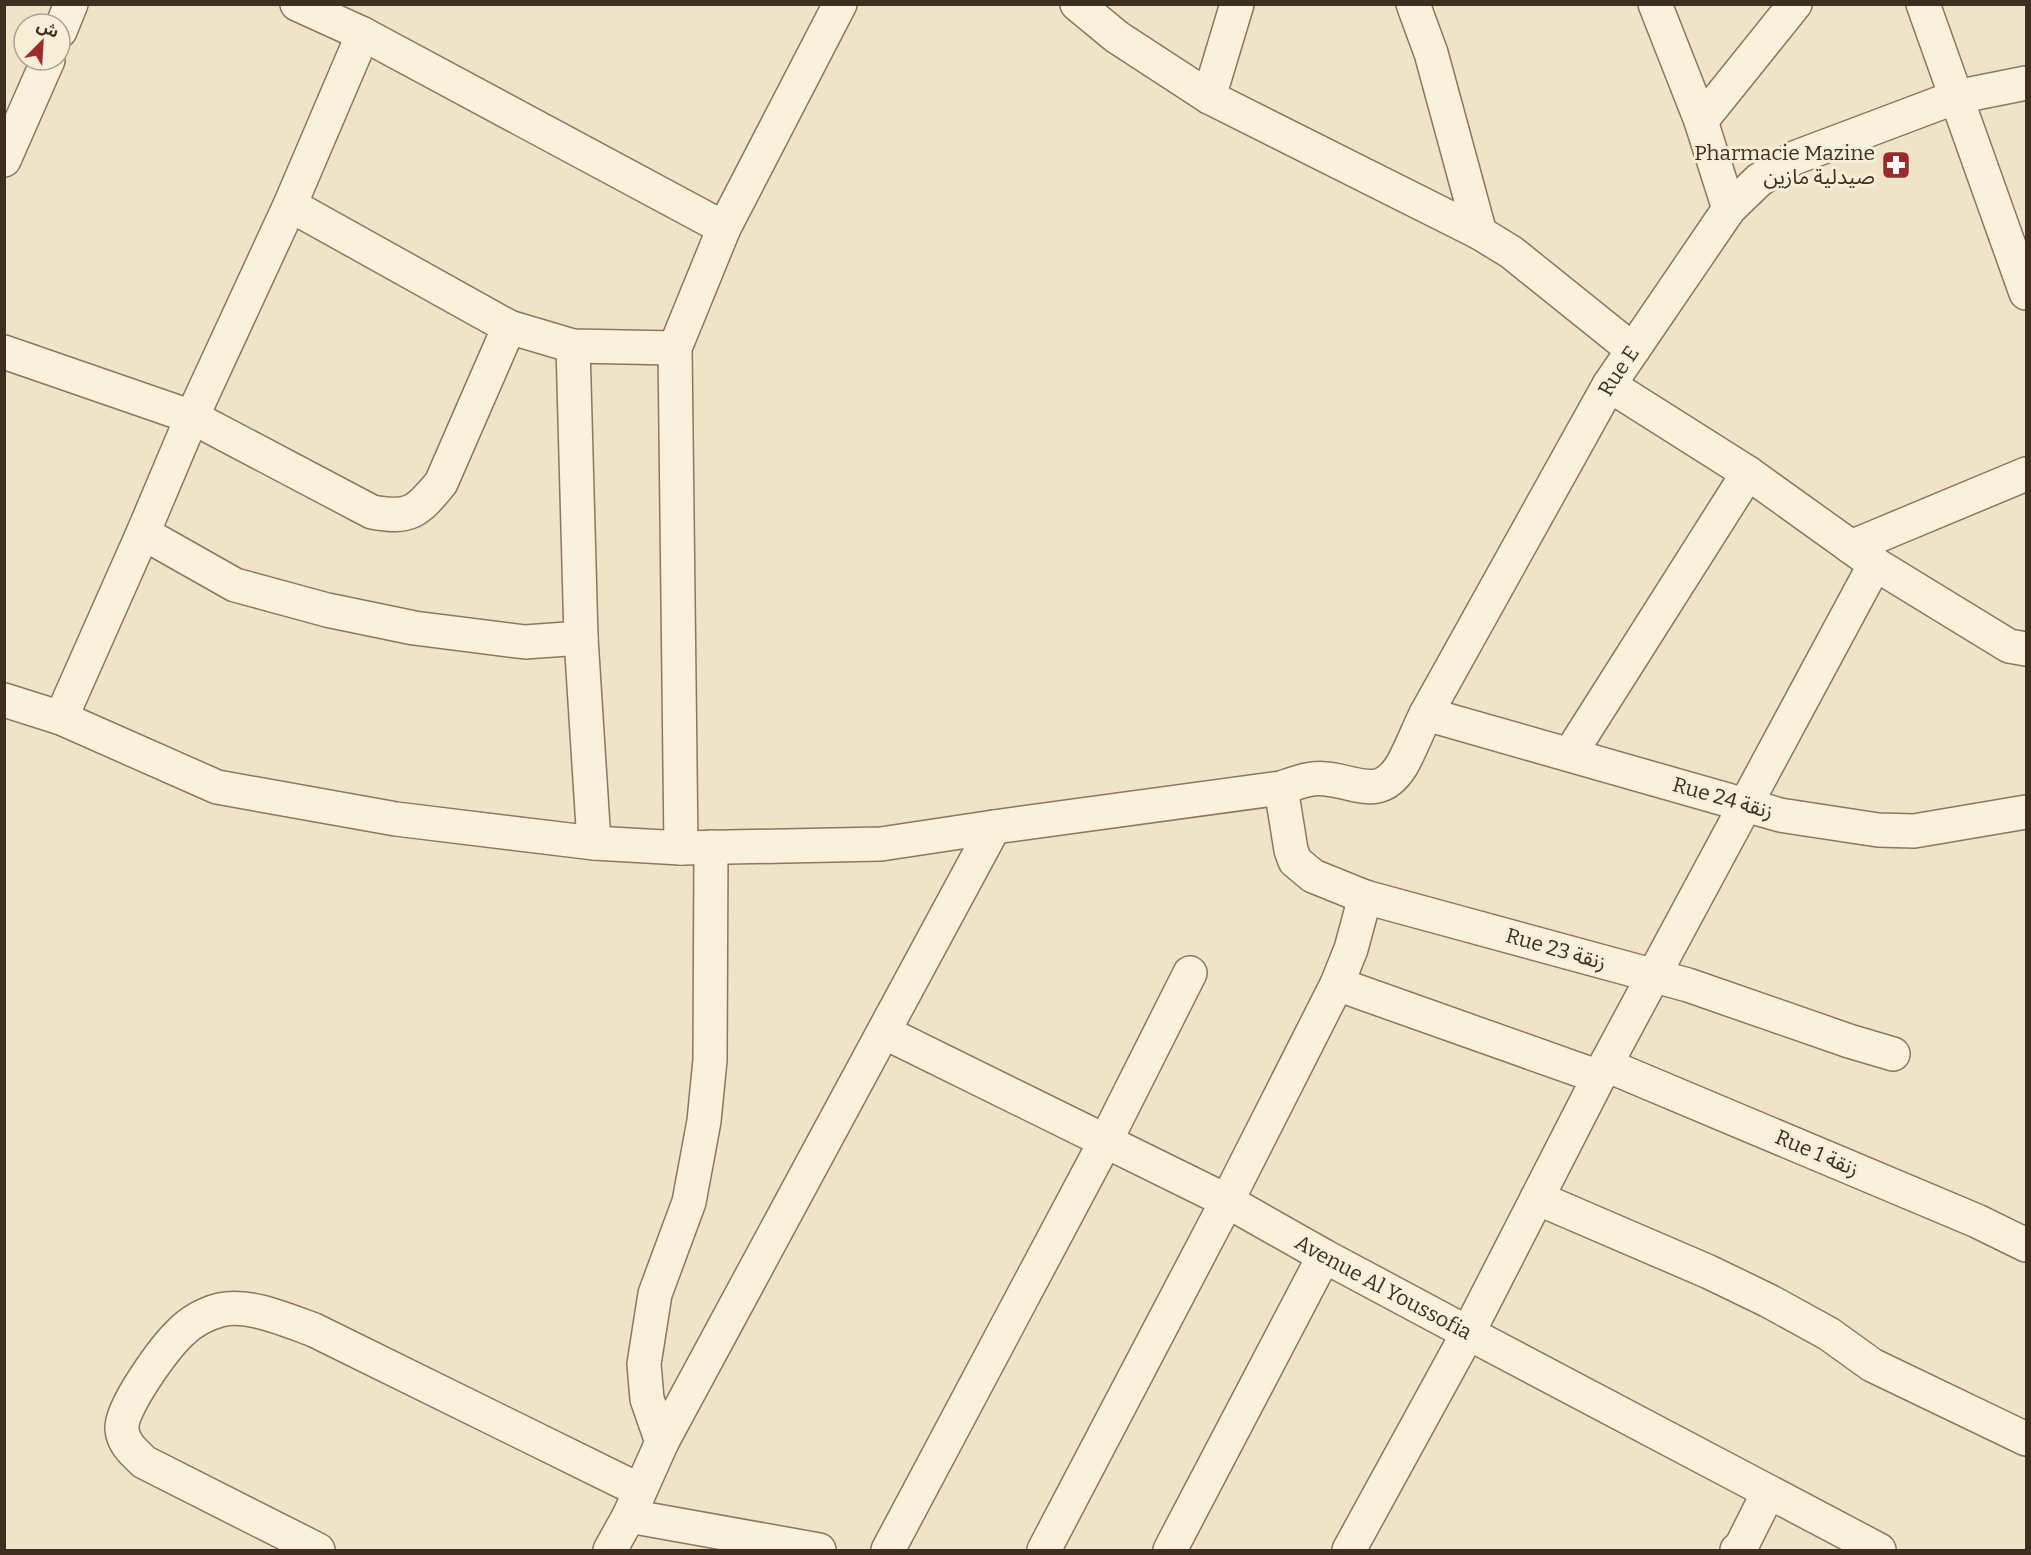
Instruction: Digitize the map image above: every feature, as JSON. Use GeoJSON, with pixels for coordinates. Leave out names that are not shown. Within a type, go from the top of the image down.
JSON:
{"type":"FeatureCollection","features":[{"type":"Feature","properties":{"kind":"street"},"geometry":{"type":"LineString","coordinates":[[297,4],[363,34],[724,228]]}},
{"type":"Feature","properties":{"kind":"street"},"geometry":{"type":"LineString","coordinates":[[662,1442],[647,1399],[644,1364],[655,1294],[689,1202],[704,1121],[710,1060],[696,847],[675,348],[724,228],[840,4]]}},
{"type":"Feature","properties":{"kind":"street"},"geometry":{"type":"LineString","coordinates":[[1077,4],[1117,37],[1209,98],[1480,233],[1511,252],[1633,350]]}},
{"type":"Feature","properties":{"kind":"street"},"geometry":{"type":"LineString","coordinates":[[1209,98],[1237,4]]}},
{"type":"Feature","properties":{"kind":"street"},"geometry":{"type":"LineString","coordinates":[[1413,4],[1431,53],[1480,233]]}},
{"type":"Feature","properties":{"kind":"street"},"geometry":{"type":"LineString","coordinates":[[1655,4],[1701,121],[1729,209]]}},
{"type":"Feature","properties":{"kind":"street"},"geometry":{"type":"LineString","coordinates":[[1701,121],[1795,4]]}},
{"type":"Feature","properties":{"kind":"street"},"geometry":{"type":"LineString","coordinates":[[1923,4],[2026,293]]}},
{"type":"Feature","properties":{"kind":"street"},"geometry":{"type":"LineString","coordinates":[[61,718],[192,417],[290,205],[363,34]]}},
{"type":"Feature","properties":{"kind":"street"},"geometry":{"type":"LineString","coordinates":[[4,160],[43,72]]}},
{"type":"Feature","properties":{"kind":"street","name":"Rue E"},"geometry":{"type":"LineString","coordinates":[[1281,788],[1312,778],[1369,788],[1381,785],[1401,766],[1426,714],[1609,385],[1729,209],[1759,180],[1794,158],[1956,97],[2026,83]]}},
{"type":"Feature","properties":{"kind":"street"},"geometry":{"type":"LineString","coordinates":[[290,205],[509,327],[573,346],[675,348]]}},
{"type":"Feature","properties":{"kind":"street"},"geometry":{"type":"LineString","coordinates":[[4,352],[192,417],[372,512],[395,516],[414,510],[426,502],[441,483],[509,327]]}},
{"type":"Feature","properties":{"kind":"street"},"geometry":{"type":"LineString","coordinates":[[573,346],[581,638],[594,843]]}},
{"type":"Feature","properties":{"kind":"street"},"geometry":{"type":"LineString","coordinates":[[1609,385],[1748,473],[1863,556],[2009,646],[2026,649]]}},
{"type":"Feature","properties":{"kind":"street"},"geometry":{"type":"LineString","coordinates":[[1570,754],[1748,473]]}},
{"type":"Feature","properties":{"kind":"street"},"geometry":{"type":"LineString","coordinates":[[1349,1551],[1468,1333],[1603,1071],[1745,805],[1863,556],[2026,474]]}},
{"type":"Feature","properties":{"kind":"street"},"geometry":{"type":"LineString","coordinates":[[143,533],[235,585],[327,610],[414,628],[525,642],[581,638]]}},
{"type":"Feature","properties":{"kind":"street"},"geometry":{"type":"LineString","coordinates":[[4,700],[61,718],[217,787],[396,819],[594,843],[696,847],[881,844],[994,826],[1281,788]]}},
{"type":"Feature","properties":{"kind":"street","name":"Rue 24 زنقة"},"geometry":{"type":"LineString","coordinates":[[1426,714],[1780,815],[1878,830],[1914,831],[2026,812]]}},
{"type":"Feature","properties":{"kind":"street","name":"Rue 23 زنقة"},"geometry":{"type":"LineString","coordinates":[[1281,788],[1291,850],[1295,861],[1313,876],[1365,897],[1688,986],[1893,1054]]}},
{"type":"Feature","properties":{"kind":"street"},"geometry":{"type":"LineString","coordinates":[[610,1551],[662,1442],[994,826]]}},
{"type":"Feature","properties":{"kind":"street"},"geometry":{"type":"LineString","coordinates":[[1044,1551],[1227,1201],[1337,984],[1351,949],[1365,897]]}},
{"type":"Feature","properties":{"kind":"street"},"geometry":{"type":"LineString","coordinates":[[888,1551],[1106,1140],[1190,973]]}},
{"type":"Feature","properties":{"kind":"street","name":"Rue 1 زنقة"},"geometry":{"type":"LineString","coordinates":[[1337,984],[1603,1071],[1977,1221],[2026,1245]]}},
{"type":"Feature","properties":{"kind":"street","name":"Avenue Al Youssofia"},"geometry":{"type":"LineString","coordinates":[[884,1032],[1227,1201],[1324,1256],[1768,1493],[1842,1542],[1880,1551]]}},
{"type":"Feature","properties":{"kind":"street"},"geometry":{"type":"LineString","coordinates":[[1537,1198],[1769,1300],[1829,1334],[1872,1365],[2026,1439]]}},
{"type":"Feature","properties":{"kind":"street"},"geometry":{"type":"LineString","coordinates":[[1170,1551],[1324,1256]]}},
{"type":"Feature","properties":{"kind":"street"},"geometry":{"type":"LineString","coordinates":[[318,1551],[144,1462],[127,1445],[122,1429],[124,1414],[131,1401],[165,1349],[182,1331],[202,1316],[222,1309],[240,1309],[274,1316],[314,1330],[634,1503],[819,1551]]}},
{"type":"Feature","properties":{"kind":"street"},"geometry":{"type":"LineString","coordinates":[[1737,1551],[1768,1493]]}},
{"type":"Feature","properties":{"kind":"place","name":"Pharmacie Mazine صيدلية مازين"},"geometry":{"type":"Point","coordinates":[1896,165]}}]}
